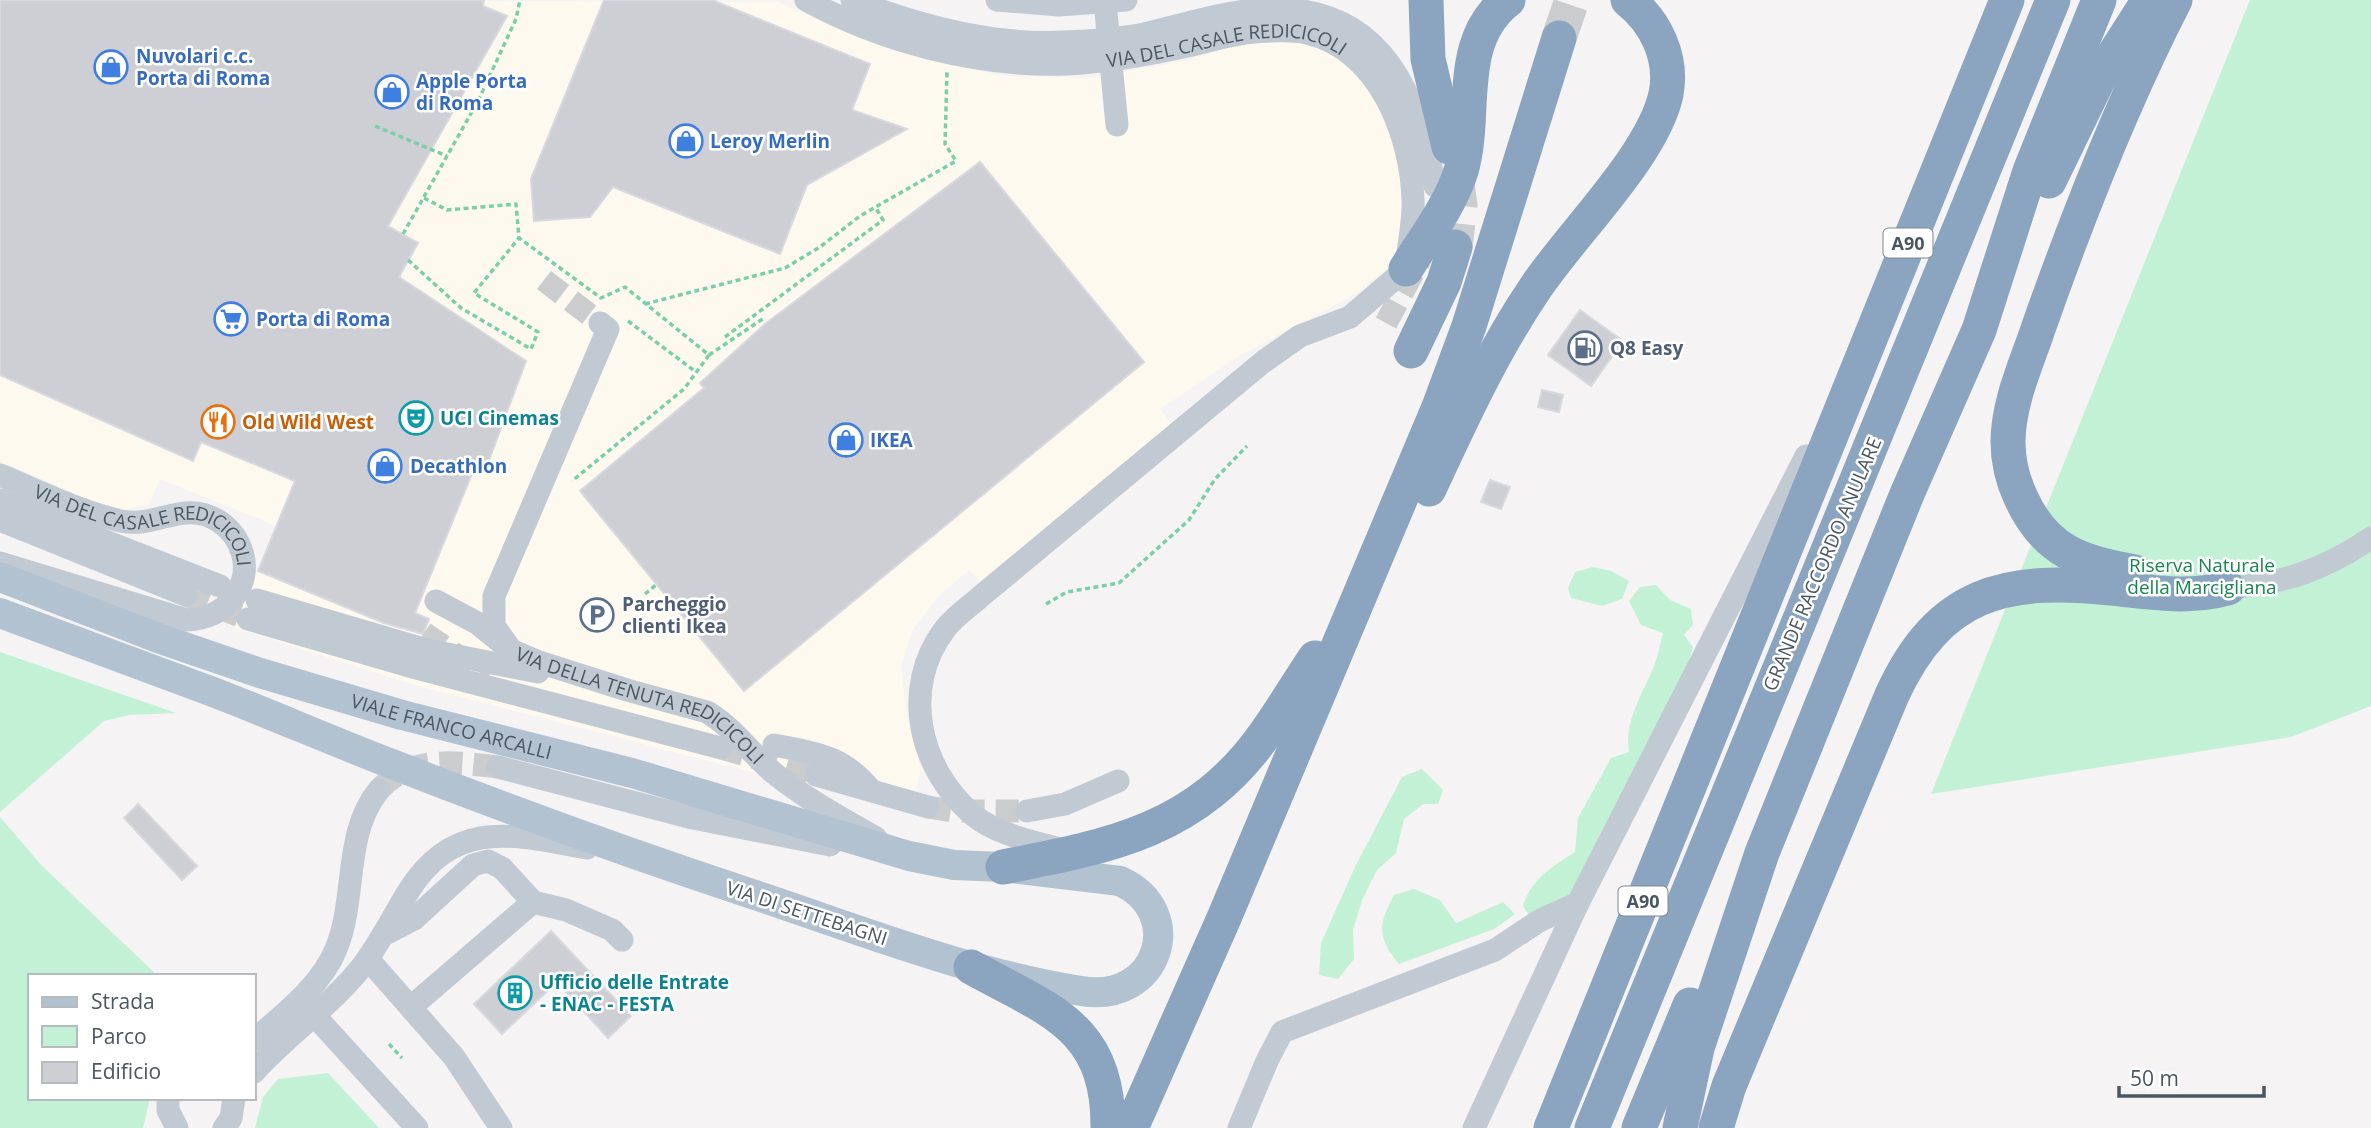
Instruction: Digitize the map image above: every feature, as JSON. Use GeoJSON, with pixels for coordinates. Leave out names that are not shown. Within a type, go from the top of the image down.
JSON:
{"type":"FeatureCollection","features":[{"type":"Feature","properties":{"kind":"highway"},"geometry":{"type":"LineString","coordinates":[[1426,0],[1428,59],[1449,147]]}},
{"type":"Feature","properties":{"kind":"highway"},"geometry":{"type":"LineString","coordinates":[[1406,269],[1457,180],[1465,151],[1470,74],[1476,49],[1486,26],[1508,0]]}},
{"type":"Feature","properties":{"kind":"highway"},"geometry":{"type":"LineString","coordinates":[[1224,918],[1391,573],[1465,412],[1498,350],[1546,273],[1654,130],[1665,95],[1667,65],[1658,35],[1628,0]]}},
{"type":"Feature","properties":{"kind":"highway","name":"GRANDE RACCORDO ANULARE"},"geometry":{"type":"LineString","coordinates":[[1551,1128],[2007,0]]}},
{"type":"Feature","properties":{"kind":"highway","name":"GRANDE RACCORDO ANULARE"},"geometry":{"type":"LineString","coordinates":[[1592,1128],[1770,686],[1856,485],[2053,0]]}},
{"type":"Feature","properties":{"kind":"highway"},"geometry":{"type":"LineString","coordinates":[[1979,330],[2019,201],[2099,0]]}},
{"type":"Feature","properties":{"kind":"highway"},"geometry":{"type":"LineString","coordinates":[[1680,1128],[1697,1048],[1762,853],[1907,494],[1979,330],[2092,92],[2149,0]]}},
{"type":"Feature","properties":{"kind":"highway"},"geometry":{"type":"LineString","coordinates":[[2175,0],[2127,105],[2062,265],[2018,387],[2008,443],[2013,476],[2026,508],[2045,537],[2063,551],[2104,567],[2228,588]]}},
{"type":"Feature","properties":{"kind":"highway"},"geometry":{"type":"LineString","coordinates":[[1131,1128],[1224,918],[1439,407],[1469,326],[1559,38]]}},
{"type":"Feature","properties":{"kind":"highway"},"geometry":{"type":"LineString","coordinates":[[1411,351],[1444,282],[1455,247]]}},
{"type":"Feature","properties":{"kind":"highway"},"geometry":{"type":"LineString","coordinates":[[1003,867],[1073,853],[1145,832],[1182,814],[1215,790],[1265,735],[1363,585]]}},
{"type":"Feature","properties":{"kind":"highway"},"geometry":{"type":"LineString","coordinates":[[1716,1128],[1729,1086],[1892,695],[1913,654],[1928,634],[1966,604],[2015,589],[2068,586],[2178,596],[2228,588]]}},
{"type":"Feature","properties":{"kind":"highway"},"geometry":{"type":"LineString","coordinates":[[1639,1128],[1715,947],[1762,853]]}},
{"type":"Feature","properties":{"kind":"highway"},"geometry":{"type":"LineString","coordinates":[[971,967],[1056,1015],[1086,1040],[1104,1086],[1108,1128]]}},
{"type":"Feature","properties":{"kind":"main road","name":"VIALE FRANCO ARCALLI"},"geometry":{"type":"LineString","coordinates":[[0,577],[158,638],[260,673],[402,715],[619,769],[909,856]]}},
{"type":"Feature","properties":{"kind":"main road"},"geometry":{"type":"LineString","coordinates":[[0,613],[643,858]]}},
{"type":"Feature","properties":{"kind":"main road","name":"VIA DELLA TENUTA REDICICOLI"},"geometry":{"type":"LineString","coordinates":[[909,856],[954,865],[1003,867]]}},
{"type":"Feature","properties":{"kind":"main road","name":"VIA DI SETTEBAGNI"},"geometry":{"type":"LineString","coordinates":[[643,858],[971,967],[1098,992],[1130,984],[1145,974],[1154,959],[1157,932],[1155,917],[1146,900],[1128,885],[1109,878],[1003,867]]}},
{"type":"Feature","properties":{"kind":"street","name":"VIA DEL CASALE REDICICOLI"},"geometry":{"type":"LineString","coordinates":[[806,0],[870,30],[937,51],[1047,64],[1153,54],[1254,32],[1298,32],[1322,39],[1349,53],[1365,67],[1386,99],[1399,129],[1412,181],[1413,201],[1406,269]]}},
{"type":"Feature","properties":{"kind":"street"},"geometry":{"type":"LineString","coordinates":[[852,0],[896,17],[960,33],[1034,42],[1113,38],[1229,14],[1277,9],[1312,12],[1345,25],[1373,44],[1389,61],[1414,109],[1435,186]]}},
{"type":"Feature","properties":{"kind":"street"},"geometry":{"type":"LineString","coordinates":[[997,0],[1059,5],[1115,1],[1107,28],[1117,125]]}},
{"type":"Feature","properties":{"kind":"street"},"geometry":{"type":"LineString","coordinates":[[1073,853],[999,831],[974,815],[950,790],[931,762],[920,721],[919,691],[925,663],[945,628],[963,612],[1264,362],[1300,336],[1350,317],[1406,269]]}},
{"type":"Feature","properties":{"kind":"street"},"geometry":{"type":"LineString","coordinates":[[1474,1128],[1578,903],[1745,580],[1893,280]]}},
{"type":"Feature","properties":{"kind":"street","name":"VIA DELLA TENUTA REDICICOLI"},"geometry":{"type":"LineString","coordinates":[[612,324],[494,596],[494,626],[511,650],[532,660],[626,690],[708,712],[723,722],[761,762],[804,796],[909,856]]}},
{"type":"Feature","properties":{"kind":"street","name":"VIA DEL CASALE REDICICOLI"},"geometry":{"type":"LineString","coordinates":[[0,475],[112,519],[132,522],[171,513],[201,513],[221,523],[239,544],[244,562],[243,581],[234,597],[222,610],[196,620],[155,612],[74,584],[0,563]]}},
{"type":"Feature","properties":{"kind":"street"},"geometry":{"type":"LineString","coordinates":[[10,497],[26,501],[225,584],[109,542],[10,497]]}},
{"type":"Feature","properties":{"kind":"street"},"geometry":{"type":"LineString","coordinates":[[0,510],[52,527]]}},
{"type":"Feature","properties":{"kind":"street"},"geometry":{"type":"LineString","coordinates":[[0,520],[188,591],[165,577],[161,569]]}},
{"type":"Feature","properties":{"kind":"street"},"geometry":{"type":"LineString","coordinates":[[2228,588],[2289,580],[2342,557],[2371,538]]}},
{"type":"Feature","properties":{"kind":"street"},"geometry":{"type":"LineString","coordinates":[[436,601],[477,624],[511,650]]}},
{"type":"Feature","properties":{"kind":"street"},"geometry":{"type":"LineString","coordinates":[[488,677],[493,682],[722,745],[416,668],[281,629],[252,611],[626,690]]}},
{"type":"Feature","properties":{"kind":"street"},"geometry":{"type":"LineString","coordinates":[[774,745],[830,757],[860,778],[872,791]]}},
{"type":"Feature","properties":{"kind":"street"},"geometry":{"type":"LineString","coordinates":[[498,767],[693,818],[909,856]]}},
{"type":"Feature","properties":{"kind":"street"},"geometry":{"type":"LineString","coordinates":[[816,775],[928,807]]}},
{"type":"Feature","properties":{"kind":"street"},"geometry":{"type":"LineString","coordinates":[[1027,811],[1065,804],[1118,781]]}},
{"type":"Feature","properties":{"kind":"street"},"geometry":{"type":"LineString","coordinates":[[256,1038],[316,980],[331,960],[344,922],[364,815],[379,790]]}},
{"type":"Feature","properties":{"kind":"street"},"geometry":{"type":"LineString","coordinates":[[256,1070],[368,960],[423,871],[436,858],[467,841],[489,835],[512,835],[643,858]]}},
{"type":"Feature","properties":{"kind":"street"},"geometry":{"type":"LineString","coordinates":[[383,935],[414,919],[473,865],[488,861],[502,868],[534,902],[578,915],[612,930],[622,940]]}},
{"type":"Feature","properties":{"kind":"street"},"geometry":{"type":"LineString","coordinates":[[411,1007],[534,902]]}},
{"type":"Feature","properties":{"kind":"street"},"geometry":{"type":"LineString","coordinates":[[1239,1128],[1267,1060],[1282,1032],[1495,950],[1539,921],[1578,903]]}},
{"type":"Feature","properties":{"kind":"street"},"geometry":{"type":"LineString","coordinates":[[368,960],[454,1057],[501,1128]]}},
{"type":"Feature","properties":{"kind":"street"},"geometry":{"type":"LineString","coordinates":[[314,1015],[417,1128]]}},
{"type":"Feature","properties":{"kind":"street"},"geometry":{"type":"LineString","coordinates":[[168,1100],[167,1110],[177,1128]]}},
{"type":"Feature","properties":{"kind":"street"},"geometry":{"type":"LineString","coordinates":[[225,1128],[231,1118],[234,1100]]}},
{"type":"Feature","properties":{"kind":"path"},"geometry":{"type":"LineString","coordinates":[[403,234],[478,101],[516,19],[520,0]]}},
{"type":"Feature","properties":{"kind":"path"},"geometry":{"type":"LineString","coordinates":[[646,304],[785,268],[875,208],[956,161],[945,144],[947,63]]}},
{"type":"Feature","properties":{"kind":"path"},"geometry":{"type":"LineString","coordinates":[[375,127],[447,156]]}},
{"type":"Feature","properties":{"kind":"path"},"geometry":{"type":"LineString","coordinates":[[408,260],[461,308],[531,349],[538,332],[474,293],[520,238],[516,204],[447,211],[424,198]]}},
{"type":"Feature","properties":{"kind":"path"},"geometry":{"type":"LineString","coordinates":[[725,337],[883,220],[875,208]]}},
{"type":"Feature","properties":{"kind":"path"},"geometry":{"type":"LineString","coordinates":[[520,238],[601,298],[625,287],[709,355]]}},
{"type":"Feature","properties":{"kind":"path"},"geometry":{"type":"LineString","coordinates":[[572,481],[684,389],[709,355],[764,318]]}},
{"type":"Feature","properties":{"kind":"path"},"geometry":{"type":"LineString","coordinates":[[612,324],[696,372]]}},
{"type":"Feature","properties":{"kind":"path"},"geometry":{"type":"LineString","coordinates":[[1045,604],[1067,592],[1119,583],[1189,520],[1214,479],[1247,446]]}},
{"type":"Feature","properties":{"kind":"path"},"geometry":{"type":"LineString","coordinates":[[645,594],[657,584]]}},
{"type":"Feature","properties":{"kind":"path"},"geometry":{"type":"LineString","coordinates":[[389,1044],[402,1058]]}},
{"type":"Feature","properties":{"kind":"shaded area"},"geometry":{"type":"Polygon","coordinates":[[[0,0],[778,2],[844,31],[933,59],[1004,76],[1097,77],[1194,59],[1250,40],[1306,42],[1337,55],[1364,75],[1397,142],[1405,222],[1396,251],[1386,269],[1359,292],[1239,356],[1160,409],[1174,427],[983,585],[969,570],[939,596],[912,631],[901,667],[906,711],[921,768],[916,791],[877,784],[823,747],[811,787],[791,802],[756,773],[414,685],[233,627],[276,526],[160,479],[149,505],[115,511],[0,461],[0,0]]]}},
{"type":"Feature","properties":{"kind":"green space","name":"Riserva Naturale della Marcigliana"},"geometry":{"type":"Polygon","coordinates":[[[2250,0],[2371,0],[2371,706],[2291,737],[1931,794],[2250,0]]]}},
{"type":"Feature","properties":{"kind":"green space"},"geometry":{"type":"Polygon","coordinates":[[[1593,567],[1611,571],[1629,581],[1622,599],[1602,606],[1571,598],[1568,588],[1575,572],[1593,567]]]}},
{"type":"Feature","properties":{"kind":"green space"},"geometry":{"type":"Polygon","coordinates":[[[1656,585],[1670,600],[1691,609],[1693,625],[1684,635],[1693,647],[1685,675],[1573,892],[1529,915],[1523,906],[1531,888],[1543,874],[1575,852],[1578,818],[1611,758],[1629,752],[1632,718],[1655,662],[1663,633],[1641,625],[1629,601],[1640,587],[1656,585]]]}},
{"type":"Feature","properties":{"kind":"green space"},"geometry":{"type":"Polygon","coordinates":[[[0,652],[176,713],[129,715],[104,721],[0,812],[0,652]]]}},
{"type":"Feature","properties":{"kind":"green space"},"geometry":{"type":"Polygon","coordinates":[[[1422,769],[1443,790],[1438,804],[1423,804],[1404,819],[1396,853],[1377,870],[1362,900],[1353,930],[1354,959],[1338,979],[1319,975],[1321,943],[1355,867],[1402,777],[1422,769]]]}},
{"type":"Feature","properties":{"kind":"green space"},"geometry":{"type":"Polygon","coordinates":[[[0,817],[43,867],[156,974],[28,974],[28,1100],[150,1100],[143,1128],[0,1128],[0,817]]]}},
{"type":"Feature","properties":{"kind":"green space"},"geometry":{"type":"Polygon","coordinates":[[[1414,889],[1440,900],[1456,923],[1503,902],[1515,914],[1494,929],[1399,964],[1387,946],[1382,931],[1383,923],[1394,895],[1414,889]]]}},
{"type":"Feature","properties":{"kind":"green space"},"geometry":{"type":"Polygon","coordinates":[[[328,1073],[379,1128],[255,1128],[263,1097],[278,1079],[328,1073]]]}},
{"type":"Feature","properties":{"kind":"building","name":"Porta di Roma"},"geometry":{"type":"Polygon","coordinates":[[[0,0],[484,0],[483,6],[507,16],[388,226],[418,243],[399,277],[526,361],[488,463],[478,459],[415,613],[429,619],[423,634],[384,623],[258,571],[295,481],[201,442],[193,461],[0,375],[0,0]]]}},
{"type":"Feature","properties":{"kind":"building","name":"Leroy Merlin"},"geometry":{"type":"Polygon","coordinates":[[[604,0],[712,0],[870,64],[852,110],[907,129],[807,185],[780,254],[613,187],[590,217],[534,221],[531,179],[604,0]]]}},
{"type":"Feature","properties":{"kind":"building","name":"IKEA"},"geometry":{"type":"Polygon","coordinates":[[[980,162],[1144,362],[744,691],[580,491],[704,388],[700,383],[765,324],[980,162]]]}},
{"type":"Feature","properties":{"kind":"building","name":"Q8 Easy"},"geometry":{"type":"Polygon","coordinates":[[[1580,310],[1623,341],[1591,386],[1548,355],[1580,310]]]}},
{"type":"Feature","properties":{"kind":"building"},"geometry":{"type":"Polygon","coordinates":[[[1542,390],[1563,395],[1559,412],[1538,407],[1542,390]]]}},
{"type":"Feature","properties":{"kind":"building"},"geometry":{"type":"Polygon","coordinates":[[[1490,480],[1510,487],[1501,509],[1481,502],[1490,480]]]}},
{"type":"Feature","properties":{"kind":"building"},"geometry":{"type":"Polygon","coordinates":[[[138,804],[197,866],[182,880],[124,818],[138,804]]]}},
{"type":"Feature","properties":{"kind":"building","name":"Ufficio delle Entrate - ENAC - FESTA"},"geometry":{"type":"Polygon","coordinates":[[[551,931],[631,1016],[608,1038],[557,982],[502,1034],[474,1004],[551,931]]]}},
{"type":"Feature","properties":{"kind":"tunnel"},"geometry":{"type":"LineString","coordinates":[[1559,38],[1572,0]]}},
{"type":"Feature","properties":{"kind":"tunnel"},"geometry":{"type":"LineString","coordinates":[[1455,171],[1460,205],[1455,247]]}},
{"type":"Feature","properties":{"kind":"tunnel"},"geometry":{"type":"LineString","coordinates":[[1386,323],[1420,260]]}},
{"type":"Feature","properties":{"kind":"tunnel"},"geometry":{"type":"LineString","coordinates":[[544,280],[600,323]]}},
{"type":"Feature","properties":{"kind":"tunnel"},"geometry":{"type":"LineString","coordinates":[[186,595],[248,619]]}},
{"type":"Feature","properties":{"kind":"tunnel"},"geometry":{"type":"LineString","coordinates":[[424,633],[488,677]]}},
{"type":"Feature","properties":{"kind":"tunnel"},"geometry":{"type":"LineString","coordinates":[[721,748],[816,775]]}},
{"type":"Feature","properties":{"kind":"tunnel"},"geometry":{"type":"LineString","coordinates":[[379,790],[391,779],[419,766],[450,763],[498,767]]}},
{"type":"Feature","properties":{"kind":"tunnel"},"geometry":{"type":"LineString","coordinates":[[928,807],[952,811],[1027,811]]}},
{"type":"Feature","properties":{"kind":"place","name":"Nuvolari c.c. Porta di Roma"},"geometry":{"type":"Point","coordinates":[111,67]}},
{"type":"Feature","properties":{"kind":"place","name":"Apple Porta di Roma"},"geometry":{"type":"Point","coordinates":[392,92]}},
{"type":"Feature","properties":{"kind":"place","name":"Leroy Merlin"},"geometry":{"type":"Point","coordinates":[686,141]}},
{"type":"Feature","properties":{"kind":"place","name":"Porta di Roma"},"geometry":{"type":"Point","coordinates":[231,319]}},
{"type":"Feature","properties":{"kind":"place","name":"Q8 Easy"},"geometry":{"type":"Point","coordinates":[1585,348]}},
{"type":"Feature","properties":{"kind":"place","name":"UCI Cinemas"},"geometry":{"type":"Point","coordinates":[416,418]}},
{"type":"Feature","properties":{"kind":"place","name":"Old Wild West"},"geometry":{"type":"Point","coordinates":[218,422]}},
{"type":"Feature","properties":{"kind":"place","name":"IKEA"},"geometry":{"type":"Point","coordinates":[846,440]}},
{"type":"Feature","properties":{"kind":"place","name":"Decathlon"},"geometry":{"type":"Point","coordinates":[385,466]}},
{"type":"Feature","properties":{"kind":"place","name":"Parcheggio clienti Ikea"},"geometry":{"type":"Point","coordinates":[597,615]}},
{"type":"Feature","properties":{"kind":"place","name":"Ufficio delle Entrate - ENAC - FESTA"},"geometry":{"type":"Point","coordinates":[515,993]}}]}
